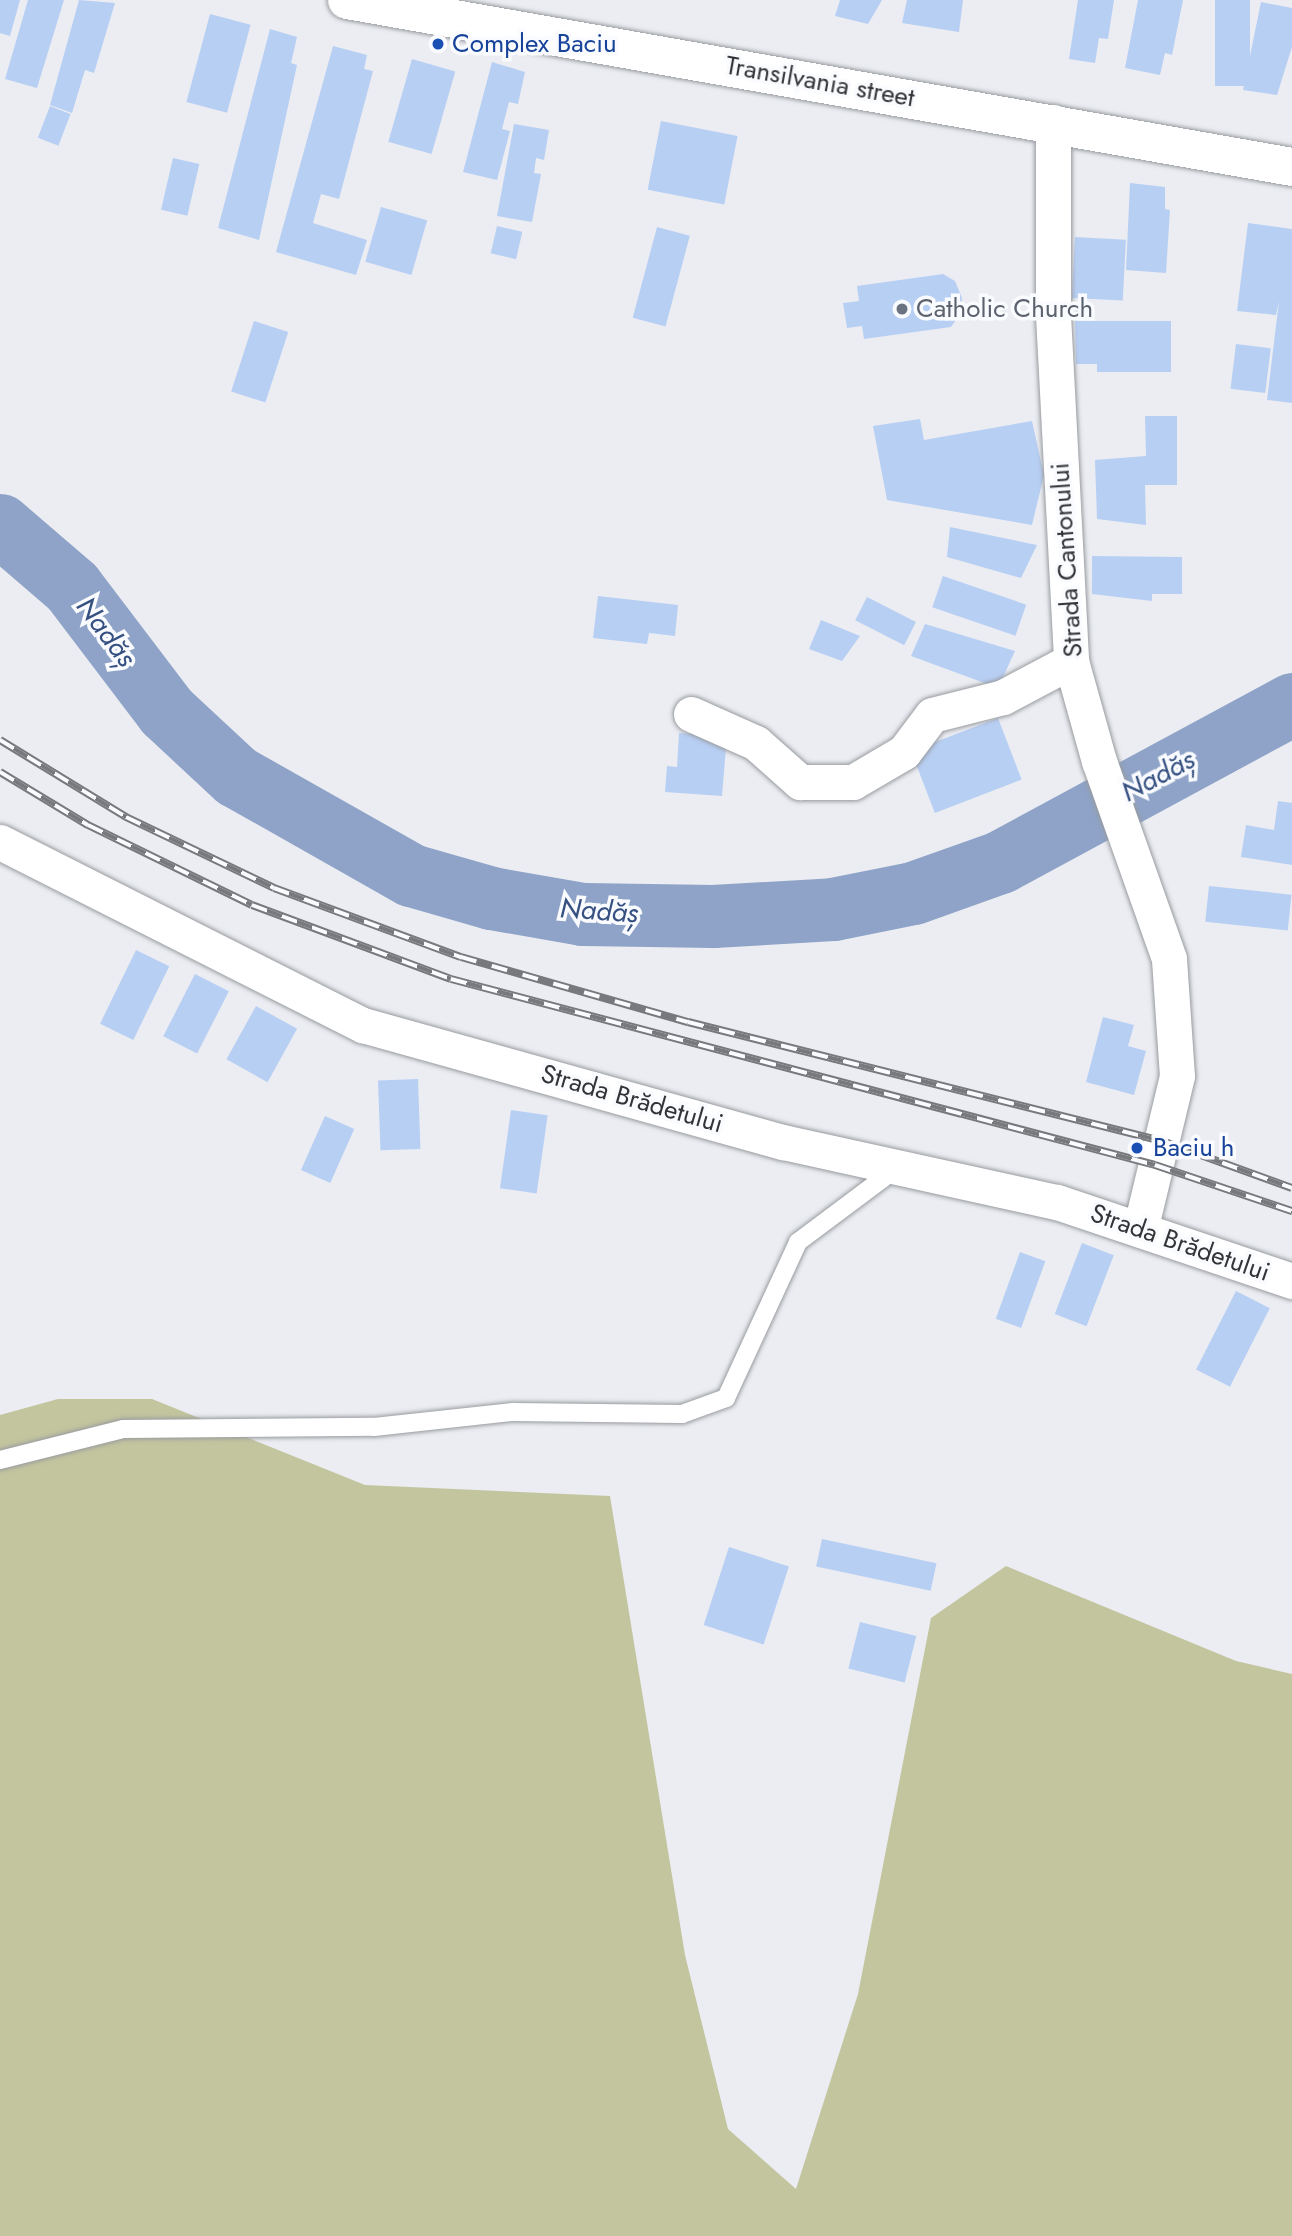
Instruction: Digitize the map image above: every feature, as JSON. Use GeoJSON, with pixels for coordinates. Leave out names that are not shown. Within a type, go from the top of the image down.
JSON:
{"type":"FeatureCollection","features":[{"type":"Feature","properties":{"kind":"main road","name":"Transilvania street"},"geometry":{"type":"LineString","coordinates":[[347,0],[1053,122],[1292,167]]}},
{"type":"Feature","properties":{"kind":"street","name":"Strada Cantonului"},"geometry":{"type":"LineString","coordinates":[[1053,122],[1053,315],[1071,662],[1099,761],[1136,857],[1169,959],[1177,1076],[1140,1230]]}},
{"type":"Feature","properties":{"kind":"street"},"geometry":{"type":"LineString","coordinates":[[691,714],[756,743],[800,782],[853,782],[904,752],[932,715],[1003,697],[1071,662]]}},
{"type":"Feature","properties":{"kind":"street","name":"Strada Brădetului"},"geometry":{"type":"LineString","coordinates":[[0,842],[363,1025],[783,1142],[1057,1202],[1292,1281]]}},
{"type":"Feature","properties":{"kind":"lane"},"geometry":{"type":"LineString","coordinates":[[0,1460],[123,1429],[374,1427],[513,1412],[682,1414],[726,1398],[798,1242],[897,1168]]}},
{"type":"Feature","properties":{"kind":"green space"},"geometry":{"type":"Polygon","coordinates":[[[58,1399],[152,1399],[365,1485],[610,1496],[685,1955],[728,2129],[796,2189],[858,1994],[931,1618],[1006,1566],[1236,1661],[1292,1674],[1292,2236],[0,2236],[0,1415],[58,1399]]]}},
{"type":"Feature","properties":{"kind":"building"},"geometry":{"type":"Polygon","coordinates":[[[0,0],[20,0],[10,36],[0,33],[0,0]]]}},
{"type":"Feature","properties":{"kind":"building"},"geometry":{"type":"Polygon","coordinates":[[[28,0],[64,0],[37,88],[5,79],[28,0]]]}},
{"type":"Feature","properties":{"kind":"building"},"geometry":{"type":"Polygon","coordinates":[[[79,0],[115,3],[94,73],[85,70],[72,113],[50,105],[79,0]]]}},
{"type":"Feature","properties":{"kind":"building"},"geometry":{"type":"Polygon","coordinates":[[[840,0],[882,0],[868,24],[835,16],[840,0]]]}},
{"type":"Feature","properties":{"kind":"building"},"geometry":{"type":"Polygon","coordinates":[[[907,0],[963,0],[959,32],[902,23],[907,0]]]}},
{"type":"Feature","properties":{"kind":"building"},"geometry":{"type":"Polygon","coordinates":[[[1078,0],[1114,0],[1108,39],[1099,38],[1095,63],[1069,59],[1078,0]]]}},
{"type":"Feature","properties":{"kind":"building"},"geometry":{"type":"Polygon","coordinates":[[[1138,0],[1183,0],[1172,55],[1165,53],[1160,75],[1125,68],[1138,0]]]}},
{"type":"Feature","properties":{"kind":"building"},"geometry":{"type":"Polygon","coordinates":[[[1215,0],[1250,0],[1250,86],[1215,86],[1215,0]]]}},
{"type":"Feature","properties":{"kind":"building"},"geometry":{"type":"Polygon","coordinates":[[[1261,2],[1292,8],[1292,47],[1277,95],[1243,90],[1261,2]]]}},
{"type":"Feature","properties":{"kind":"building"},"geometry":{"type":"Polygon","coordinates":[[[210,14],[251,25],[227,113],[186,102],[210,14]]]}},
{"type":"Feature","properties":{"kind":"building"},"geometry":{"type":"Polygon","coordinates":[[[270,29],[297,37],[291,63],[297,65],[259,240],[218,228],[270,29]]]}},
{"type":"Feature","properties":{"kind":"building"},"geometry":{"type":"Polygon","coordinates":[[[333,46],[367,55],[364,69],[373,71],[339,199],[321,194],[313,223],[367,240],[356,275],[276,252],[333,46]]]}},
{"type":"Feature","properties":{"kind":"building"},"geometry":{"type":"Polygon","coordinates":[[[412,59],[455,71],[432,154],[388,142],[412,59]]]}},
{"type":"Feature","properties":{"kind":"building"},"geometry":{"type":"Polygon","coordinates":[[[492,62],[525,72],[518,104],[509,102],[502,129],[510,131],[497,180],[463,172],[492,62]]]}},
{"type":"Feature","properties":{"kind":"building"},"geometry":{"type":"Polygon","coordinates":[[[50,106],[71,114],[58,146],[38,138],[50,106]]]}},
{"type":"Feature","properties":{"kind":"building"},"geometry":{"type":"Polygon","coordinates":[[[661,121],[738,136],[724,205],[648,190],[661,121]]]}},
{"type":"Feature","properties":{"kind":"building"},"geometry":{"type":"Polygon","coordinates":[[[514,124],[549,130],[544,160],[536,158],[534,173],[541,174],[532,222],[497,216],[514,124]]]}},
{"type":"Feature","properties":{"kind":"building"},"geometry":{"type":"Polygon","coordinates":[[[173,158],[199,164],[187,216],[161,210],[173,158]]]}},
{"type":"Feature","properties":{"kind":"building"},"geometry":{"type":"Polygon","coordinates":[[[1130,183],[1165,187],[1165,209],[1170,210],[1166,273],[1126,270],[1130,183]]]}},
{"type":"Feature","properties":{"kind":"building"},"geometry":{"type":"Polygon","coordinates":[[[381,207],[427,220],[411,275],[365,262],[381,207]]]}},
{"type":"Feature","properties":{"kind":"building"},"geometry":{"type":"Polygon","coordinates":[[[1248,223],[1292,229],[1292,403],[1267,400],[1279,301],[1276,315],[1237,311],[1248,223]]]}},
{"type":"Feature","properties":{"kind":"building"},"geometry":{"type":"Polygon","coordinates":[[[497,226],[522,232],[516,259],[491,253],[497,226]]]}},
{"type":"Feature","properties":{"kind":"building"},"geometry":{"type":"Polygon","coordinates":[[[657,227],[690,236],[666,327],[633,318],[657,227]]]}},
{"type":"Feature","properties":{"kind":"building"},"geometry":{"type":"Polygon","coordinates":[[[1075,237],[1126,240],[1123,301],[1072,298],[1075,237]]]}},
{"type":"Feature","properties":{"kind":"building","name":"Catholic Church"},"geometry":{"type":"Polygon","coordinates":[[[943,274],[955,281],[962,298],[960,314],[951,327],[864,339],[862,326],[847,328],[843,303],[859,301],[857,286],[943,274]]]}},
{"type":"Feature","properties":{"kind":"building"},"geometry":{"type":"Polygon","coordinates":[[[254,321],[288,332],[265,403],[231,391],[254,321]]]}},
{"type":"Feature","properties":{"kind":"building"},"geometry":{"type":"Polygon","coordinates":[[[1075,321],[1171,321],[1171,372],[1097,372],[1097,364],[1076,364],[1075,321]]]}},
{"type":"Feature","properties":{"kind":"building"},"geometry":{"type":"Polygon","coordinates":[[[1236,344],[1271,348],[1265,393],[1231,389],[1236,344]]]}},
{"type":"Feature","properties":{"kind":"building"},"geometry":{"type":"Polygon","coordinates":[[[1145,416],[1177,416],[1177,485],[1145,485],[1146,525],[1097,519],[1095,460],[1146,456],[1145,416]]]}},
{"type":"Feature","properties":{"kind":"building"},"geometry":{"type":"Polygon","coordinates":[[[920,419],[924,440],[1032,421],[1044,475],[1032,525],[887,500],[873,426],[920,419]]]}},
{"type":"Feature","properties":{"kind":"building"},"geometry":{"type":"Polygon","coordinates":[[[950,527],[1037,545],[1021,578],[947,557],[950,527]]]}},
{"type":"Feature","properties":{"kind":"building"},"geometry":{"type":"Polygon","coordinates":[[[1092,556],[1182,557],[1182,594],[1152,594],[1152,601],[1092,594],[1092,556]]]}},
{"type":"Feature","properties":{"kind":"building"},"geometry":{"type":"Polygon","coordinates":[[[943,576],[1026,605],[1015,636],[932,607],[943,576]]]}},
{"type":"Feature","properties":{"kind":"building"},"geometry":{"type":"Polygon","coordinates":[[[598,596],[678,605],[675,636],[649,633],[647,644],[593,638],[598,596]]]}},
{"type":"Feature","properties":{"kind":"building"},"geometry":{"type":"Polygon","coordinates":[[[867,597],[916,622],[904,645],[855,620],[867,597]]]}},
{"type":"Feature","properties":{"kind":"building"},"geometry":{"type":"Polygon","coordinates":[[[821,620],[860,636],[842,661],[809,649],[821,620]]]}},
{"type":"Feature","properties":{"kind":"building"},"geometry":{"type":"Polygon","coordinates":[[[925,624],[1015,651],[998,688],[911,656],[925,624]]]}},
{"type":"Feature","properties":{"kind":"building"},"geometry":{"type":"Polygon","coordinates":[[[998,718],[1022,780],[935,813],[911,751],[998,718]]]}},
{"type":"Feature","properties":{"kind":"building"},"geometry":{"type":"Polygon","coordinates":[[[679,733],[727,736],[722,796],[665,792],[667,766],[677,767],[679,733]]]}},
{"type":"Feature","properties":{"kind":"building"},"geometry":{"type":"Polygon","coordinates":[[[1278,801],[1292,803],[1292,865],[1241,857],[1246,825],[1274,830],[1278,801]]]}},
{"type":"Feature","properties":{"kind":"building"},"geometry":{"type":"Polygon","coordinates":[[[1209,886],[1292,895],[1288,930],[1205,922],[1209,886]]]}},
{"type":"Feature","properties":{"kind":"building"},"geometry":{"type":"Polygon","coordinates":[[[136,950],[169,966],[133,1040],[100,1024],[136,950]]]}},
{"type":"Feature","properties":{"kind":"building"},"geometry":{"type":"Polygon","coordinates":[[[195,974],[229,991],[197,1054],[163,1036],[195,974]]]}},
{"type":"Feature","properties":{"kind":"building"},"geometry":{"type":"Polygon","coordinates":[[[256,1006],[297,1029],[268,1082],[226,1059],[256,1006]]]}},
{"type":"Feature","properties":{"kind":"building"},"geometry":{"type":"Polygon","coordinates":[[[1103,1017],[1134,1025],[1128,1046],[1146,1051],[1134,1095],[1086,1082],[1103,1017]]]}},
{"type":"Feature","properties":{"kind":"building"},"geometry":{"type":"Polygon","coordinates":[[[418,1079],[420,1149],[380,1150],[378,1080],[418,1079]]]}},
{"type":"Feature","properties":{"kind":"building"},"geometry":{"type":"Polygon","coordinates":[[[511,1110],[548,1115],[537,1193],[500,1188],[511,1110]]]}},
{"type":"Feature","properties":{"kind":"building"},"geometry":{"type":"Polygon","coordinates":[[[325,1116],[354,1129],[330,1183],[301,1170],[325,1116]]]}},
{"type":"Feature","properties":{"kind":"building"},"geometry":{"type":"Polygon","coordinates":[[[1082,1243],[1114,1255],[1087,1326],[1055,1314],[1082,1243]]]}},
{"type":"Feature","properties":{"kind":"building"},"geometry":{"type":"Polygon","coordinates":[[[1020,1252],[1045,1261],[1021,1328],[996,1319],[1020,1252]]]}},
{"type":"Feature","properties":{"kind":"building"},"geometry":{"type":"Polygon","coordinates":[[[1236,1291],[1270,1308],[1230,1387],[1196,1369],[1236,1291]]]}},
{"type":"Feature","properties":{"kind":"building"},"geometry":{"type":"Polygon","coordinates":[[[822,1539],[936,1563],[931,1591],[816,1566],[822,1539]]]}},
{"type":"Feature","properties":{"kind":"building"},"geometry":{"type":"Polygon","coordinates":[[[729,1547],[789,1566],[764,1644],[704,1625],[729,1547]]]}},
{"type":"Feature","properties":{"kind":"building"},"geometry":{"type":"Polygon","coordinates":[[[860,1622],[916,1636],[905,1683],[848,1669],[860,1622]]]}},
{"type":"Feature","properties":{"kind":"waterway","name":"Nadăș"},"geometry":{"type":"LineString","coordinates":[[0,525],[72,587],[166,711],[236,776],[411,875],[491,898],[583,914],[713,916],[833,909],[913,893],[1000,862],[1292,704]]}},
{"type":"Feature","properties":{"kind":"railway"},"geometry":{"type":"LineString","coordinates":[[0,740],[126,817],[274,888],[461,957],[688,1022],[1162,1141],[1292,1188]]}},
{"type":"Feature","properties":{"kind":"railway"},"geometry":{"type":"LineString","coordinates":[[0,772],[88,825],[252,905],[451,979],[1155,1165],[1292,1211]]}},
{"type":"Feature","properties":{"kind":"place","name":"Complex Baciu"},"geometry":{"type":"Point","coordinates":[438,44]}},
{"type":"Feature","properties":{"kind":"place","name":"Catholic Church"},"geometry":{"type":"Point","coordinates":[902,309]}},
{"type":"Feature","properties":{"kind":"place","name":"Baciu h"},"geometry":{"type":"Point","coordinates":[1137,1148]}}]}
